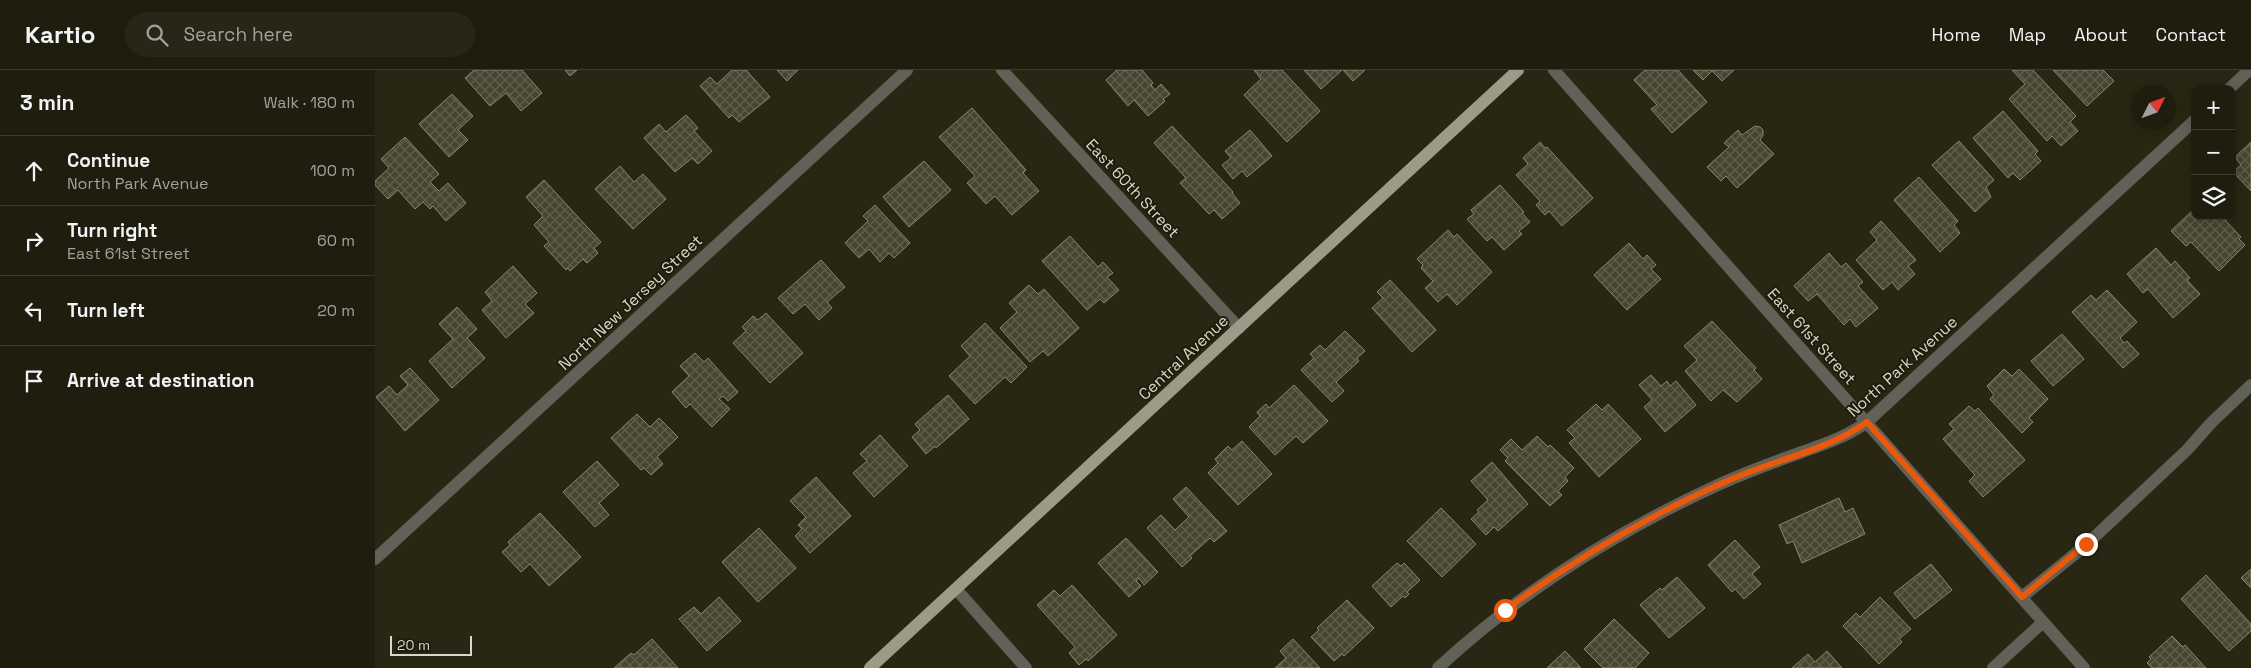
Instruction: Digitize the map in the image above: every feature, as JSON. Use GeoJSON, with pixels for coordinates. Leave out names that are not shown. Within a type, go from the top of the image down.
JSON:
{"type":"FeatureCollection","features":[{"type":"Feature","properties":{"kind":"main road","name":"Central Avenue"},"geometry":{"type":"LineString","coordinates":[[870,668],[1518,70]]}},
{"type":"Feature","properties":{"kind":"street","name":"North New Jersey Street"},"geometry":{"type":"LineString","coordinates":[[375,559],[907,70]]}},
{"type":"Feature","properties":{"kind":"street","name":"East 60th Street"},"geometry":{"type":"LineString","coordinates":[[1003,70],[1239,328]]}},
{"type":"Feature","properties":{"kind":"street","name":"East 61st Street"},"geometry":{"type":"LineString","coordinates":[[1554,70],[2085,668]]}},
{"type":"Feature","properties":{"kind":"street"},"geometry":{"type":"LineString","coordinates":[[2233,85],[2249,70]]}},
{"type":"Feature","properties":{"kind":"street","name":"North Park Avenue"},"geometry":{"type":"LineString","coordinates":[[1438,668],[1505,610],[1549,579],[1616,537],[1736,477],[1841,439],[1867,422],[2191,124]]}},
{"type":"Feature","properties":{"kind":"street"},"geometry":{"type":"LineString","coordinates":[[2022,597],[2086,544],[2180,457],[2211,423],[2251,385]]}},
{"type":"Feature","properties":{"kind":"street"},"geometry":{"type":"LineString","coordinates":[[956,589],[1026,668]]}},
{"type":"Feature","properties":{"kind":"street"},"geometry":{"type":"LineString","coordinates":[[1993,668],[2043,622]]}},
{"type":"Feature","properties":{"kind":"building"},"geometry":{"type":"Polygon","coordinates":[[[474,70],[522,70],[542,93],[521,111],[506,93],[490,106],[465,78],[474,70]]]}},
{"type":"Feature","properties":{"kind":"building"},"geometry":{"type":"Polygon","coordinates":[[[565,70],[577,70],[570,76],[565,70]]]}},
{"type":"Feature","properties":{"kind":"building"},"geometry":{"type":"Polygon","coordinates":[[[732,70],[746,70],[770,97],[739,122],[732,115],[729,118],[700,86],[710,77],[717,84],[732,70]]]}},
{"type":"Feature","properties":{"kind":"building"},"geometry":{"type":"Polygon","coordinates":[[[777,70],[798,70],[787,81],[777,70]]]}},
{"type":"Feature","properties":{"kind":"building"},"geometry":{"type":"Polygon","coordinates":[[[1117,70],[1142,70],[1153,83],[1151,85],[1155,90],[1161,84],[1170,94],[1148,116],[1134,100],[1128,106],[1106,80],[1117,70]]]}},
{"type":"Feature","properties":{"kind":"building"},"geometry":{"type":"Polygon","coordinates":[[[1254,70],[1282,70],[1320,111],[1287,142],[1244,95],[1261,79],[1254,70]]]}},
{"type":"Feature","properties":{"kind":"building"},"geometry":{"type":"Polygon","coordinates":[[[1304,70],[1342,70],[1321,89],[1304,70]]]}},
{"type":"Feature","properties":{"kind":"building"},"geometry":{"type":"Polygon","coordinates":[[[1343,70],[1365,70],[1353,81],[1343,70]]]}},
{"type":"Feature","properties":{"kind":"building"},"geometry":{"type":"Polygon","coordinates":[[[1645,70],[1678,70],[1707,102],[1672,133],[1651,109],[1657,105],[1634,80],[1645,70]]]}},
{"type":"Feature","properties":{"kind":"building"},"geometry":{"type":"Polygon","coordinates":[[[1693,70],[1734,70],[1722,81],[1712,71],[1703,80],[1693,70]]]}},
{"type":"Feature","properties":{"kind":"building"},"geometry":{"type":"Polygon","coordinates":[[[2012,70],[2033,70],[2076,116],[2070,122],[2078,131],[2061,146],[2052,136],[2047,141],[2009,99],[2025,84],[2012,70]]]}},
{"type":"Feature","properties":{"kind":"building"},"geometry":{"type":"Polygon","coordinates":[[[2053,70],[2103,70],[2114,81],[2087,106],[2053,70]]]}},
{"type":"Feature","properties":{"kind":"building"},"geometry":{"type":"Polygon","coordinates":[[[452,94],[473,116],[458,130],[468,140],[449,157],[419,124],[452,94]]]}},
{"type":"Feature","properties":{"kind":"building"},"geometry":{"type":"Polygon","coordinates":[[[972,108],[1026,170],[1023,173],[1039,191],[1012,215],[995,196],[986,204],[967,183],[975,176],[939,137],[972,108]]]}},
{"type":"Feature","properties":{"kind":"building"},"geometry":{"type":"Polygon","coordinates":[[[2003,111],[2038,151],[2035,154],[2041,161],[2020,180],[2013,173],[2008,178],[1973,138],[2003,111]]]}},
{"type":"Feature","properties":{"kind":"building"},"geometry":{"type":"Polygon","coordinates":[[[686,115],[698,128],[694,131],[712,151],[698,164],[692,158],[675,172],[644,138],[659,124],[666,132],[686,115]]]}},
{"type":"Feature","properties":{"kind":"building"},"geometry":{"type":"Polygon","coordinates":[[[1172,126],[1233,192],[1240,203],[1222,219],[1214,210],[1209,214],[1180,183],[1186,178],[1154,143],[1172,126]]]}},
{"type":"Feature","properties":{"kind":"building"},"geometry":{"type":"Polygon","coordinates":[[[1755,126],[1763,130],[1760,140],[1774,154],[1737,188],[1726,176],[1721,181],[1707,167],[1729,147],[1724,143],[1738,130],[1742,135],[1755,126]]]}},
{"type":"Feature","properties":{"kind":"building"},"geometry":{"type":"Polygon","coordinates":[[[1250,130],[1272,156],[1247,177],[1242,171],[1233,179],[1222,165],[1231,158],[1225,151],[1250,130]]]}},
{"type":"Feature","properties":{"kind":"building"},"geometry":{"type":"Polygon","coordinates":[[[405,137],[439,174],[430,182],[439,191],[448,183],[466,203],[446,221],[433,206],[430,209],[423,202],[415,209],[398,190],[388,199],[375,185],[375,181],[389,168],[381,159],[405,137]]]}},
{"type":"Feature","properties":{"kind":"building"},"geometry":{"type":"Polygon","coordinates":[[[1959,141],[1994,180],[1986,187],[1991,197],[1975,212],[1932,165],[1959,141]]]}},
{"type":"Feature","properties":{"kind":"building"},"geometry":{"type":"Polygon","coordinates":[[[1540,142],[1545,148],[1547,147],[1593,198],[1562,226],[1549,211],[1545,215],[1536,205],[1540,201],[1516,175],[1528,164],[1523,158],[1540,142]]]}},
{"type":"Feature","properties":{"kind":"building"},"geometry":{"type":"Polygon","coordinates":[[[2251,142],[2251,191],[2236,175],[2236,169],[2241,165],[2236,156],[2251,142]]]}},
{"type":"Feature","properties":{"kind":"building"},"geometry":{"type":"Polygon","coordinates":[[[924,161],[951,190],[909,227],[883,197],[924,161]]]}},
{"type":"Feature","properties":{"kind":"building"},"geometry":{"type":"Polygon","coordinates":[[[620,166],[634,182],[643,174],[666,199],[633,229],[595,189],[620,166]]]}},
{"type":"Feature","properties":{"kind":"building"},"geometry":{"type":"Polygon","coordinates":[[[1919,177],[1958,221],[1954,225],[1960,233],[1940,252],[1894,200],[1919,177]]]}},
{"type":"Feature","properties":{"kind":"building"},"geometry":{"type":"Polygon","coordinates":[[[544,180],[601,242],[594,248],[598,253],[587,263],[583,259],[570,271],[568,268],[566,270],[544,246],[549,242],[534,225],[543,216],[526,197],[544,180]]]}},
{"type":"Feature","properties":{"kind":"building"},"geometry":{"type":"Polygon","coordinates":[[[1500,185],[1524,212],[1522,213],[1530,222],[1519,231],[1522,234],[1504,250],[1492,237],[1487,241],[1467,219],[1474,214],[1471,210],[1500,185]]]}},
{"type":"Feature","properties":{"kind":"building"},"geometry":{"type":"Polygon","coordinates":[[[875,205],[910,243],[894,258],[889,253],[880,262],[869,249],[859,258],[845,243],[868,221],[863,216],[875,205]]]}},
{"type":"Feature","properties":{"kind":"building"},"geometry":{"type":"Polygon","coordinates":[[[2191,212],[2191,220],[2225,220],[2241,237],[2239,239],[2245,245],[2219,271],[2191,242],[2186,246],[2171,231],[2191,212]]]}},
{"type":"Feature","properties":{"kind":"building"},"geometry":{"type":"Polygon","coordinates":[[[1881,221],[1916,260],[1908,266],[1915,274],[1898,290],[1892,282],[1883,290],[1856,260],[1877,240],[1870,232],[1881,221]]]}},
{"type":"Feature","properties":{"kind":"building"},"geometry":{"type":"Polygon","coordinates":[[[1448,230],[1454,237],[1457,234],[1492,272],[1457,305],[1447,294],[1438,302],[1425,288],[1433,281],[1421,268],[1423,265],[1417,259],[1448,230]]]}},
{"type":"Feature","properties":{"kind":"building"},"geometry":{"type":"Polygon","coordinates":[[[1070,236],[1098,267],[1103,262],[1113,273],[1107,277],[1119,290],[1104,303],[1100,299],[1087,310],[1042,261],[1070,236]]]}},
{"type":"Feature","properties":{"kind":"building"},"geometry":{"type":"Polygon","coordinates":[[[1629,243],[1643,259],[1647,255],[1656,265],[1651,269],[1661,279],[1627,310],[1594,275],[1629,243]]]}},
{"type":"Feature","properties":{"kind":"building"},"geometry":{"type":"Polygon","coordinates":[[[2156,248],[2171,265],[2175,261],[2190,278],[2187,280],[2200,294],[2173,318],[2148,289],[2143,293],[2127,274],[2156,248]]]}},
{"type":"Feature","properties":{"kind":"building"},"geometry":{"type":"Polygon","coordinates":[[[1829,253],[1841,267],[1846,263],[1863,282],[1858,286],[1878,308],[1856,327],[1850,319],[1844,325],[1817,294],[1808,301],[1794,286],[1829,253]]]}},
{"type":"Feature","properties":{"kind":"building"},"geometry":{"type":"Polygon","coordinates":[[[821,260],[845,287],[827,302],[832,308],[819,320],[805,304],[793,314],[778,298],[821,260]]]}},
{"type":"Feature","properties":{"kind":"building"},"geometry":{"type":"Polygon","coordinates":[[[513,266],[537,293],[525,304],[534,313],[506,338],[482,310],[492,301],[485,292],[513,266]]]}},
{"type":"Feature","properties":{"kind":"building"},"geometry":{"type":"Polygon","coordinates":[[[1390,280],[1436,330],[1412,352],[1372,308],[1383,298],[1377,292],[1390,280]]]}},
{"type":"Feature","properties":{"kind":"building"},"geometry":{"type":"Polygon","coordinates":[[[1029,285],[1038,294],[1044,289],[1079,328],[1048,356],[1043,351],[1030,362],[1000,328],[1017,312],[1009,303],[1029,285]]]}},
{"type":"Feature","properties":{"kind":"building"},"geometry":{"type":"Polygon","coordinates":[[[2107,290],[2137,322],[2120,338],[2124,343],[2127,341],[2139,354],[2123,368],[2072,312],[2091,295],[2096,300],[2107,290]]]}},
{"type":"Feature","properties":{"kind":"building"},"geometry":{"type":"Polygon","coordinates":[[[457,307],[477,329],[467,338],[485,358],[452,388],[429,361],[453,339],[439,324],[457,307]]]}},
{"type":"Feature","properties":{"kind":"building"},"geometry":{"type":"Polygon","coordinates":[[[766,313],[803,353],[770,383],[733,343],[746,331],[742,327],[753,316],[758,320],[766,313]]]}},
{"type":"Feature","properties":{"kind":"building"},"geometry":{"type":"Polygon","coordinates":[[[1712,321],[1756,368],[1754,370],[1762,379],[1737,402],[1723,390],[1711,401],[1685,371],[1697,360],[1684,346],[1712,321]]]}},
{"type":"Feature","properties":{"kind":"building"},"geometry":{"type":"Polygon","coordinates":[[[985,323],[1027,367],[1011,383],[1005,377],[975,404],[949,376],[970,356],[961,346],[985,323]]]}},
{"type":"Feature","properties":{"kind":"building"},"geometry":{"type":"Polygon","coordinates":[[[1345,331],[1365,351],[1357,358],[1359,361],[1336,382],[1344,391],[1332,402],[1301,370],[1314,358],[1310,354],[1320,345],[1325,350],[1345,331]]]}},
{"type":"Feature","properties":{"kind":"building"},"geometry":{"type":"Polygon","coordinates":[[[2062,334],[2084,359],[2053,386],[2031,361],[2062,334]]]}},
{"type":"Feature","properties":{"kind":"building"},"geometry":{"type":"Polygon","coordinates":[[[695,353],[704,362],[708,358],[738,392],[728,401],[723,396],[719,399],[730,409],[712,427],[690,404],[686,408],[672,392],[689,376],[680,366],[695,353]]]}},
{"type":"Feature","properties":{"kind":"building"},"geometry":{"type":"Polygon","coordinates":[[[410,368],[439,400],[405,431],[376,397],[389,386],[397,395],[408,385],[400,376],[410,368]]]}},
{"type":"Feature","properties":{"kind":"building"},"geometry":{"type":"Polygon","coordinates":[[[2004,369],[2012,376],[2019,369],[2048,399],[2029,418],[2033,422],[2022,433],[1990,399],[1994,395],[1987,386],[2004,369]]]}},
{"type":"Feature","properties":{"kind":"building"},"geometry":{"type":"Polygon","coordinates":[[[1651,375],[1661,386],[1667,381],[1670,386],[1676,381],[1696,405],[1665,432],[1644,407],[1652,400],[1639,385],[1651,375]]]}},
{"type":"Feature","properties":{"kind":"building"},"geometry":{"type":"Polygon","coordinates":[[[1294,385],[1328,421],[1303,443],[1296,436],[1275,455],[1249,427],[1260,416],[1257,412],[1266,404],[1269,408],[1294,385]]]}},
{"type":"Feature","properties":{"kind":"building"},"geometry":{"type":"Polygon","coordinates":[[[948,395],[969,419],[936,448],[935,446],[926,454],[912,437],[920,430],[915,424],[948,395]]]}},
{"type":"Feature","properties":{"kind":"building"},"geometry":{"type":"Polygon","coordinates":[[[1596,404],[1602,410],[1608,404],[1641,439],[1599,477],[1569,443],[1575,438],[1567,430],[1596,404]]]}},
{"type":"Feature","properties":{"kind":"building"},"geometry":{"type":"Polygon","coordinates":[[[1969,406],[1975,411],[1978,408],[2025,460],[1983,497],[1969,481],[1975,475],[1943,439],[1954,429],[1949,424],[1969,406]]]}},
{"type":"Feature","properties":{"kind":"building"},"geometry":{"type":"Polygon","coordinates":[[[637,414],[650,427],[659,418],[678,437],[657,457],[663,464],[651,475],[644,468],[641,470],[611,438],[637,414]]]}},
{"type":"Feature","properties":{"kind":"building"},"geometry":{"type":"Polygon","coordinates":[[[880,435],[908,466],[874,497],[853,473],[867,461],[860,454],[880,435]]]}},
{"type":"Feature","properties":{"kind":"building"},"geometry":{"type":"Polygon","coordinates":[[[1537,436],[1548,447],[1550,445],[1574,468],[1565,477],[1568,481],[1558,491],[1562,495],[1550,506],[1505,461],[1508,458],[1500,450],[1511,439],[1522,450],[1537,436]]]}},
{"type":"Feature","properties":{"kind":"building"},"geometry":{"type":"Polygon","coordinates":[[[1242,441],[1272,474],[1238,505],[1208,473],[1218,463],[1215,459],[1228,446],[1232,450],[1242,441]]]}},
{"type":"Feature","properties":{"kind":"building"},"geometry":{"type":"Polygon","coordinates":[[[597,461],[619,485],[599,503],[609,515],[595,527],[563,492],[597,461]]]}},
{"type":"Feature","properties":{"kind":"building"},"geometry":{"type":"Polygon","coordinates":[[[1492,462],[1528,504],[1498,531],[1494,527],[1486,535],[1471,519],[1479,512],[1477,510],[1488,500],[1471,481],[1492,462]]]}},
{"type":"Feature","properties":{"kind":"building"},"geometry":{"type":"Polygon","coordinates":[[[816,477],[851,516],[810,553],[795,536],[802,529],[798,525],[806,517],[790,501],[816,477]]]}},
{"type":"Feature","properties":{"kind":"building"},"geometry":{"type":"Polygon","coordinates":[[[1186,487],[1227,531],[1214,542],[1210,538],[1190,556],[1192,558],[1182,567],[1147,528],[1161,515],[1175,530],[1189,517],[1173,499],[1186,487]]]}},
{"type":"Feature","properties":{"kind":"building"},"geometry":{"type":"Polygon","coordinates":[[[1839,498],[1845,512],[1853,508],[1865,534],[1802,563],[1793,541],[1787,544],[1779,525],[1839,498]]]}},
{"type":"Feature","properties":{"kind":"building"},"geometry":{"type":"Polygon","coordinates":[[[1441,508],[1476,544],[1442,577],[1407,541],[1441,508]]]}},
{"type":"Feature","properties":{"kind":"building"},"geometry":{"type":"Polygon","coordinates":[[[540,513],[581,557],[549,586],[530,564],[521,572],[502,552],[510,545],[508,542],[540,513]]]}},
{"type":"Feature","properties":{"kind":"building"},"geometry":{"type":"Polygon","coordinates":[[[759,528],[796,568],[758,602],[722,562],[759,528]]]}},
{"type":"Feature","properties":{"kind":"building"},"geometry":{"type":"Polygon","coordinates":[[[1126,538],[1158,572],[1144,585],[1139,578],[1136,581],[1141,586],[1129,597],[1098,563],[1126,538]]]}},
{"type":"Feature","properties":{"kind":"building"},"geometry":{"type":"Polygon","coordinates":[[[1735,540],[1760,567],[1752,574],[1761,584],[1744,599],[1735,589],[1732,592],[1708,565],[1735,540]]]}},
{"type":"Feature","properties":{"kind":"building"},"geometry":{"type":"Polygon","coordinates":[[[1397,563],[1401,566],[1404,563],[1420,580],[1407,592],[1409,594],[1405,598],[1403,596],[1391,607],[1372,586],[1397,563]]]}},
{"type":"Feature","properties":{"kind":"building"},"geometry":{"type":"Polygon","coordinates":[[[1931,564],[1952,590],[1915,619],[1894,593],[1931,564]]]}},
{"type":"Feature","properties":{"kind":"building"},"geometry":{"type":"Polygon","coordinates":[[[2251,569],[2251,588],[2241,578],[2251,569]]]}},
{"type":"Feature","properties":{"kind":"building"},"geometry":{"type":"Polygon","coordinates":[[[2206,575],[2251,624],[2251,631],[2229,651],[2181,599],[2206,575]]]}},
{"type":"Feature","properties":{"kind":"building"},"geometry":{"type":"Polygon","coordinates":[[[1677,577],[1705,608],[1669,638],[1640,605],[1677,577]]]}},
{"type":"Feature","properties":{"kind":"building"},"geometry":{"type":"Polygon","coordinates":[[[1072,585],[1117,635],[1088,661],[1086,659],[1079,665],[1069,653],[1075,647],[1037,605],[1054,590],[1060,596],[1072,585]]]}},
{"type":"Feature","properties":{"kind":"building"},"geometry":{"type":"Polygon","coordinates":[[[719,597],[741,621],[707,651],[679,619],[694,607],[701,614],[719,597]]]}},
{"type":"Feature","properties":{"kind":"building"},"geometry":{"type":"Polygon","coordinates":[[[1880,597],[1911,629],[1899,639],[1902,642],[1879,664],[1843,626],[1856,613],[1860,617],[1880,597]]]}},
{"type":"Feature","properties":{"kind":"building"},"geometry":{"type":"Polygon","coordinates":[[[1347,600],[1374,628],[1344,656],[1342,654],[1334,661],[1311,637],[1319,630],[1317,628],[1347,600]]]}},
{"type":"Feature","properties":{"kind":"building"},"geometry":{"type":"Polygon","coordinates":[[[1614,619],[1649,653],[1635,668],[1603,668],[1584,649],[1614,619]]]}},
{"type":"Feature","properties":{"kind":"building"},"geometry":{"type":"Polygon","coordinates":[[[2172,636],[2183,647],[2185,645],[2206,668],[2152,668],[2147,663],[2151,659],[2149,657],[2172,636]]]}},
{"type":"Feature","properties":{"kind":"building"},"geometry":{"type":"Polygon","coordinates":[[[652,639],[678,668],[614,668],[631,653],[634,655],[652,639]]]}},
{"type":"Feature","properties":{"kind":"building"},"geometry":{"type":"Polygon","coordinates":[[[1293,639],[1320,668],[1275,668],[1286,658],[1280,651],[1293,639]]]}},
{"type":"Feature","properties":{"kind":"building"},"geometry":{"type":"Polygon","coordinates":[[[1565,651],[1581,668],[1547,668],[1565,651]]]}},
{"type":"Feature","properties":{"kind":"building"},"geometry":{"type":"Polygon","coordinates":[[[1827,651],[1842,668],[1792,668],[1808,654],[1815,662],[1827,651]]]}},
{"type":"Feature","properties":{"kind":"route"},"geometry":{"type":"LineString","coordinates":[[1505,610],[1593,551],[1662,512],[1736,477],[1841,439],[1867,422],[2022,597],[2086,544]]}}]}
